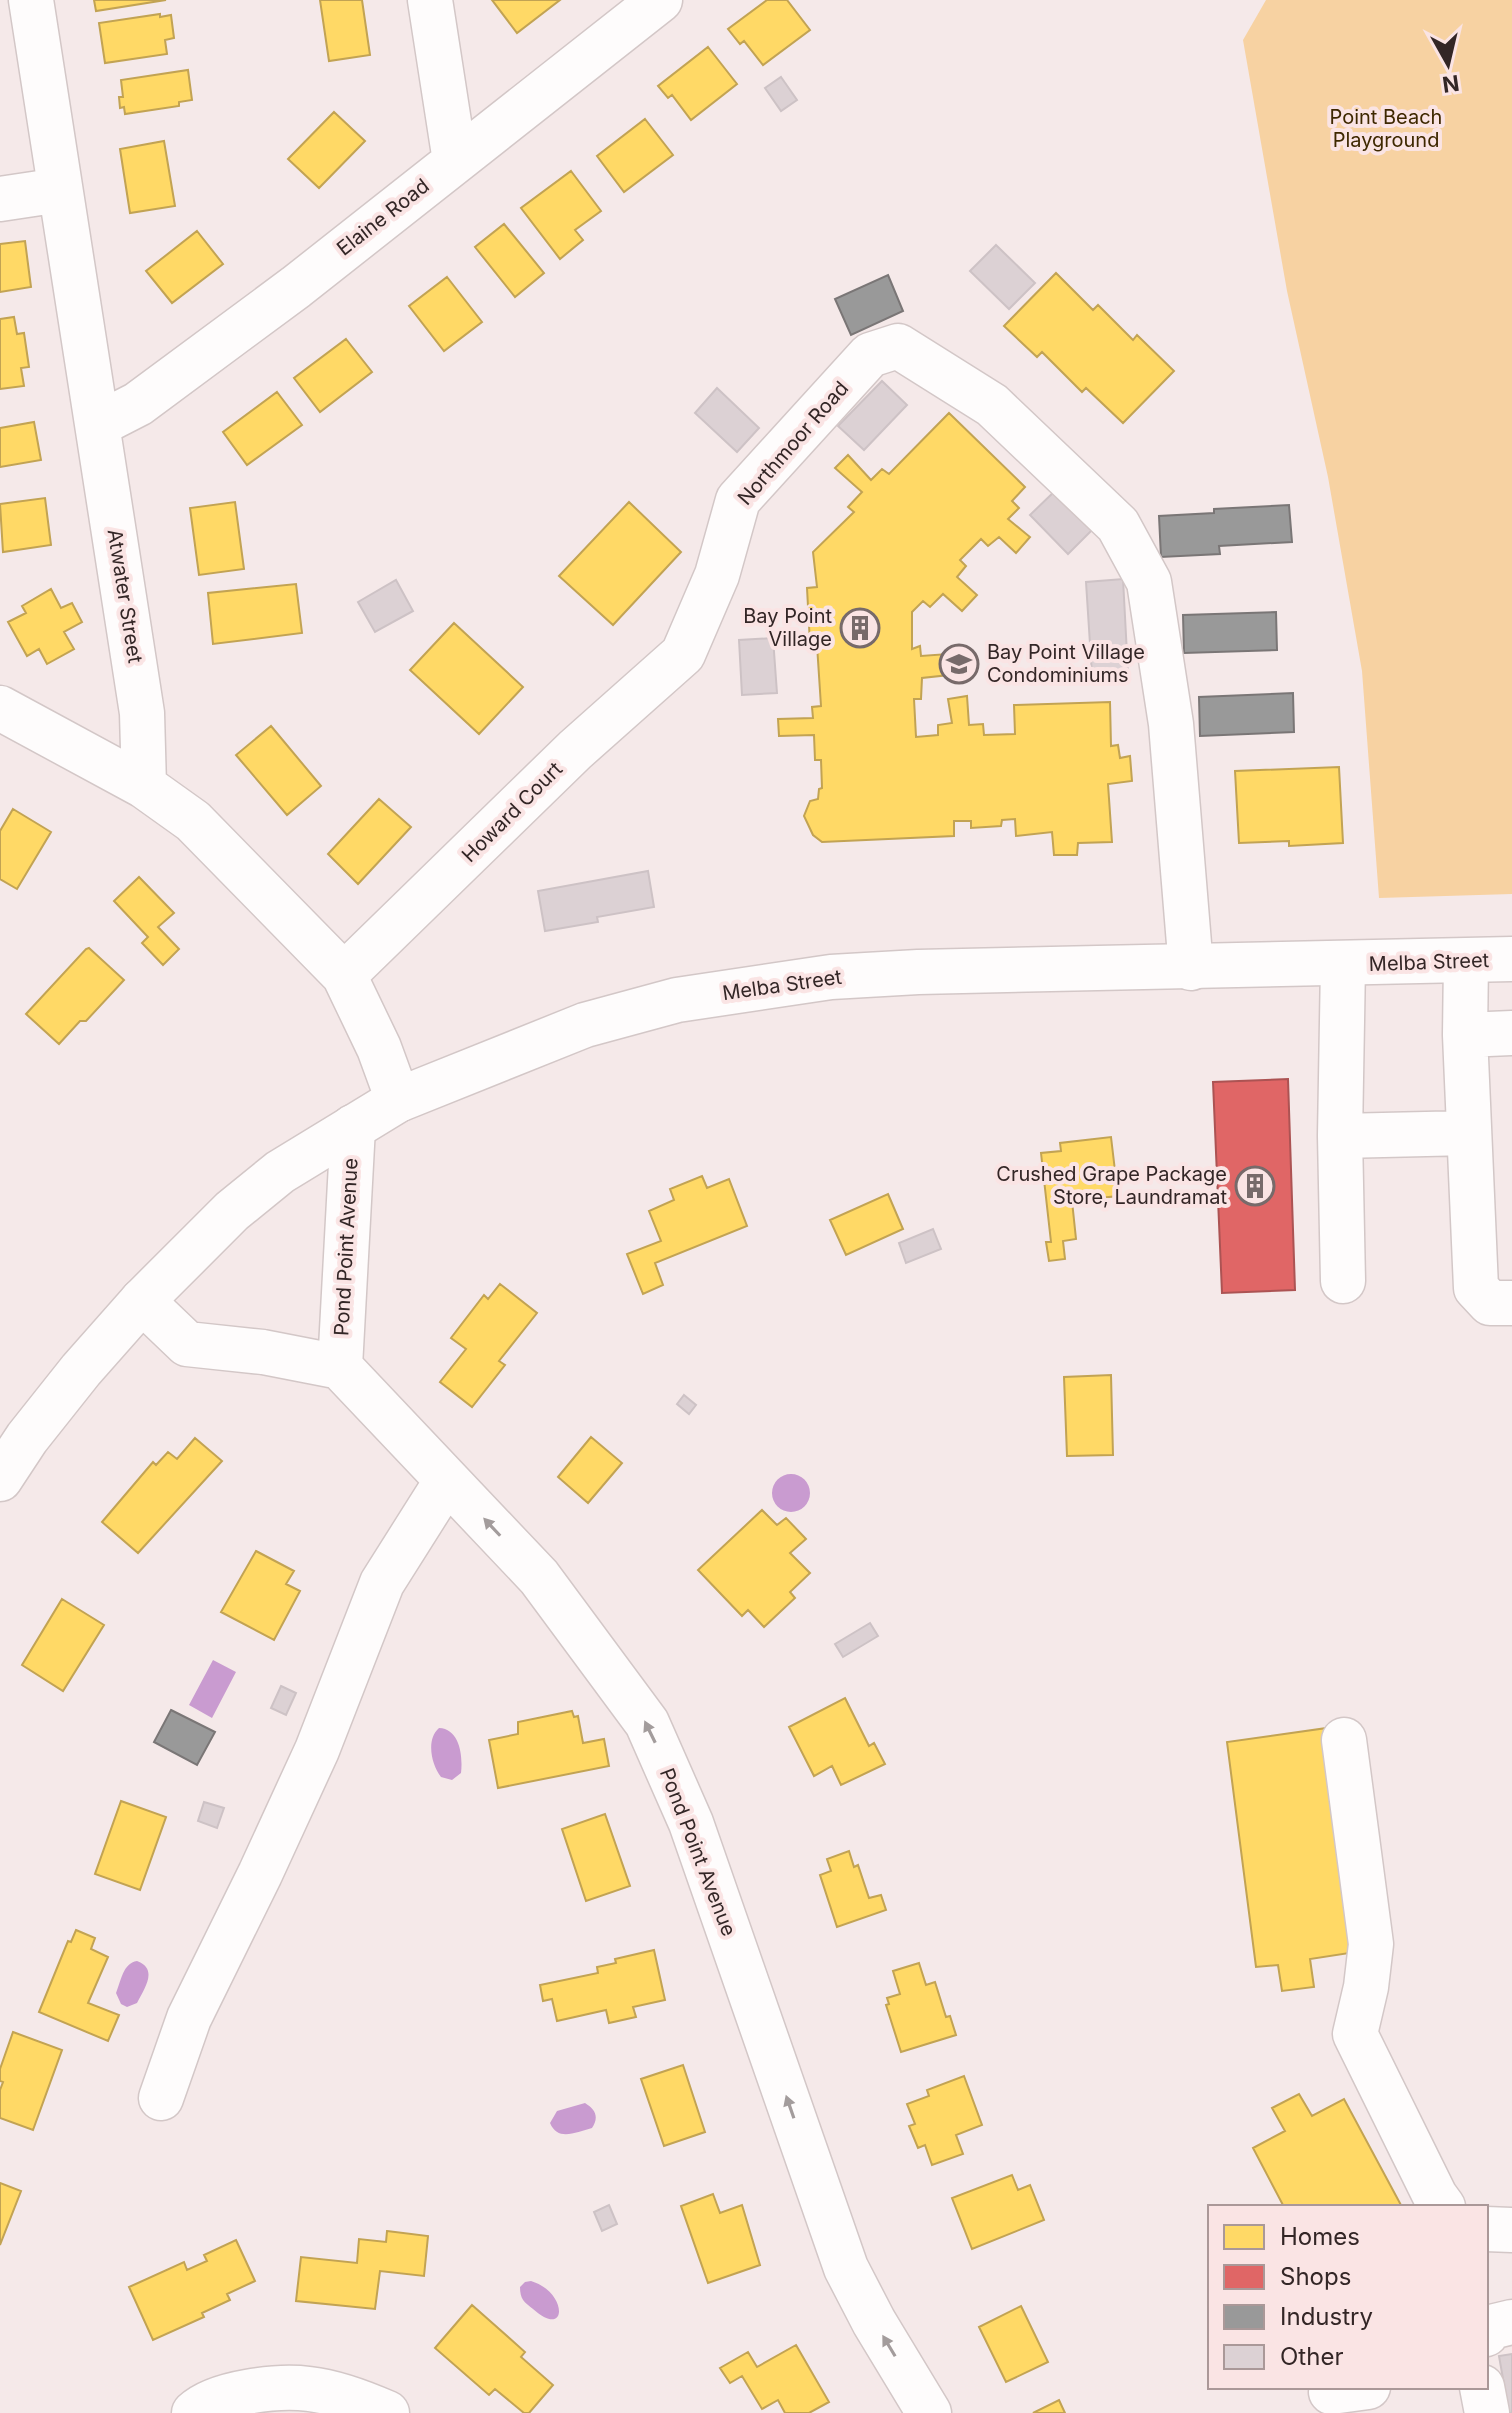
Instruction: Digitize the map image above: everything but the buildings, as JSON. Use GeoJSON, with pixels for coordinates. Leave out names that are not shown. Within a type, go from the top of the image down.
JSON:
{"type":"FeatureCollection","features":[{"type":"Feature","properties":{"kind":"street","name":"Atwater Street"},"geometry":{"type":"LineString","coordinates":[[31,0],[142,713],[144,786]]}},
{"type":"Feature","properties":{"kind":"street"},"geometry":{"type":"LineString","coordinates":[[430,0],[455,161]]}},
{"type":"Feature","properties":{"kind":"street","name":"Elaine Road"},"geometry":{"type":"LineString","coordinates":[[99,424],[138,404],[296,287],[660,0]]}},
{"type":"Feature","properties":{"kind":"street"},"geometry":{"type":"LineString","coordinates":[[0,199],[60,190]]}},
{"type":"Feature","properties":{"kind":"street","name":"Northmoor Road"},"geometry":{"type":"LineString","coordinates":[[683,654],[717,575],[738,500],[870,355],[898,346],[992,405],[1118,525],[1149,582],[1171,724],[1191,968]]}},
{"type":"Feature","properties":{"kind":"street","name":"Howard Court"},"geometry":{"type":"LineString","coordinates":[[344,975],[575,750],[683,654]]}},
{"type":"Feature","properties":{"kind":"street"},"geometry":{"type":"LineString","coordinates":[[0,708],[144,786],[193,821],[344,975],[379,1048],[398,1100]]}},
{"type":"Feature","properties":{"kind":"street","name":"Melba Street"},"geometry":{"type":"LineString","coordinates":[[0,1479],[27,1438],[142,1301],[232,1211],[280,1172],[398,1100],[585,1025],[692,997],[831,977],[1512,959]]}},
{"type":"Feature","properties":{"kind":"street"},"geometry":{"type":"LineString","coordinates":[[1466,961],[1465,1035],[1476,1288],[1490,1303],[1512,1303]]}},
{"type":"Feature","properties":{"kind":"street"},"geometry":{"type":"LineString","coordinates":[[1343,964],[1340,1136],[1343,1281]]}},
{"type":"Feature","properties":{"kind":"street"},"geometry":{"type":"LineString","coordinates":[[1465,1035],[1512,1033]]}},
{"type":"Feature","properties":{"kind":"street","name":"Pond Point Avenue"},"geometry":{"type":"LineString","coordinates":[[340,1367],[353,1127]]}},
{"type":"Feature","properties":{"kind":"street"},"geometry":{"type":"LineString","coordinates":[[1340,1136],[1469,1133]]}},
{"type":"Feature","properties":{"kind":"street","name":"Pond Point Avenue"},"geometry":{"type":"LineString","coordinates":[[142,1301],[187,1344],[263,1352],[340,1367],[539,1577],[647,1723],[691,1823],[846,2268],[874,2322],[929,2413]]}},
{"type":"Feature","properties":{"kind":"street"},"geometry":{"type":"LineString","coordinates":[[161,2098],[189,2018],[317,1750],[382,1583],[447,1480]]}},
{"type":"Feature","properties":{"kind":"street"},"geometry":{"type":"LineString","coordinates":[[1344,1740],[1371,1944],[1366,1987],[1355,2034],[1442,2205]]}},
{"type":"Feature","properties":{"kind":"street"},"geometry":{"type":"LineString","coordinates":[[1488,2229],[1512,2230]]}},
{"type":"Feature","properties":{"kind":"street"},"geometry":{"type":"LineString","coordinates":[[1488,2328],[1512,2322]]}},
{"type":"Feature","properties":{"kind":"street"},"geometry":{"type":"LineString","coordinates":[[194,2413],[203,2405],[249,2391],[307,2388],[353,2399],[387,2413]]}},
{"type":"Feature","properties":{"kind":"street"},"geometry":{"type":"LineString","coordinates":[[1482,2389],[1487,2413]]}},
{"type":"Feature","properties":{"kind":"green space","name":"Point Beach Playground"},"geometry":{"type":"Polygon","coordinates":[[[1266,0],[1512,0],[1512,894],[1379,898],[1362,671],[1328,477],[1287,291],[1243,40],[1266,0]]]}},
{"type":"Feature","properties":{"kind":"shaded area"},"geometry":{"type":"Polygon","coordinates":[[[791,1474],[804,1480],[810,1493],[804,1506],[791,1512],[778,1506],[772,1493],[778,1480],[791,1474]]]}},
{"type":"Feature","properties":{"kind":"shaded area"},"geometry":{"type":"Polygon","coordinates":[[[213,1660],[236,1672],[212,1718],[189,1705],[213,1660]]]}},
{"type":"Feature","properties":{"kind":"shaded area"},"geometry":{"type":"Polygon","coordinates":[[[439,1728],[452,1733],[459,1744],[461,1773],[452,1780],[441,1777],[433,1759],[432,1738],[439,1728]]]}},
{"type":"Feature","properties":{"kind":"shaded area"},"geometry":{"type":"Polygon","coordinates":[[[137,1961],[147,1969],[148,1980],[137,2003],[127,2007],[121,2004],[116,1993],[126,1969],[137,1961]]]}},
{"type":"Feature","properties":{"kind":"shaded area"},"geometry":{"type":"Polygon","coordinates":[[[585,2103],[595,2114],[592,2128],[568,2134],[553,2129],[550,2123],[557,2111],[585,2103]]]}},
{"type":"Feature","properties":{"kind":"shaded area"},"geometry":{"type":"Polygon","coordinates":[[[531,2281],[552,2294],[557,2303],[558,2317],[544,2317],[523,2300],[520,2287],[531,2281]]]}},
{"type":"Feature","properties":{"kind":"place","name":"Bay Point Village"},"geometry":{"type":"Point","coordinates":[860,628]}},
{"type":"Feature","properties":{"kind":"place","name":"Bay Point Village Condominiums"},"geometry":{"type":"Point","coordinates":[959,664]}},
{"type":"Feature","properties":{"kind":"place","name":"Crushed Grape Package Store, Laundramat"},"geometry":{"type":"Point","coordinates":[1255,1186]}}]}
